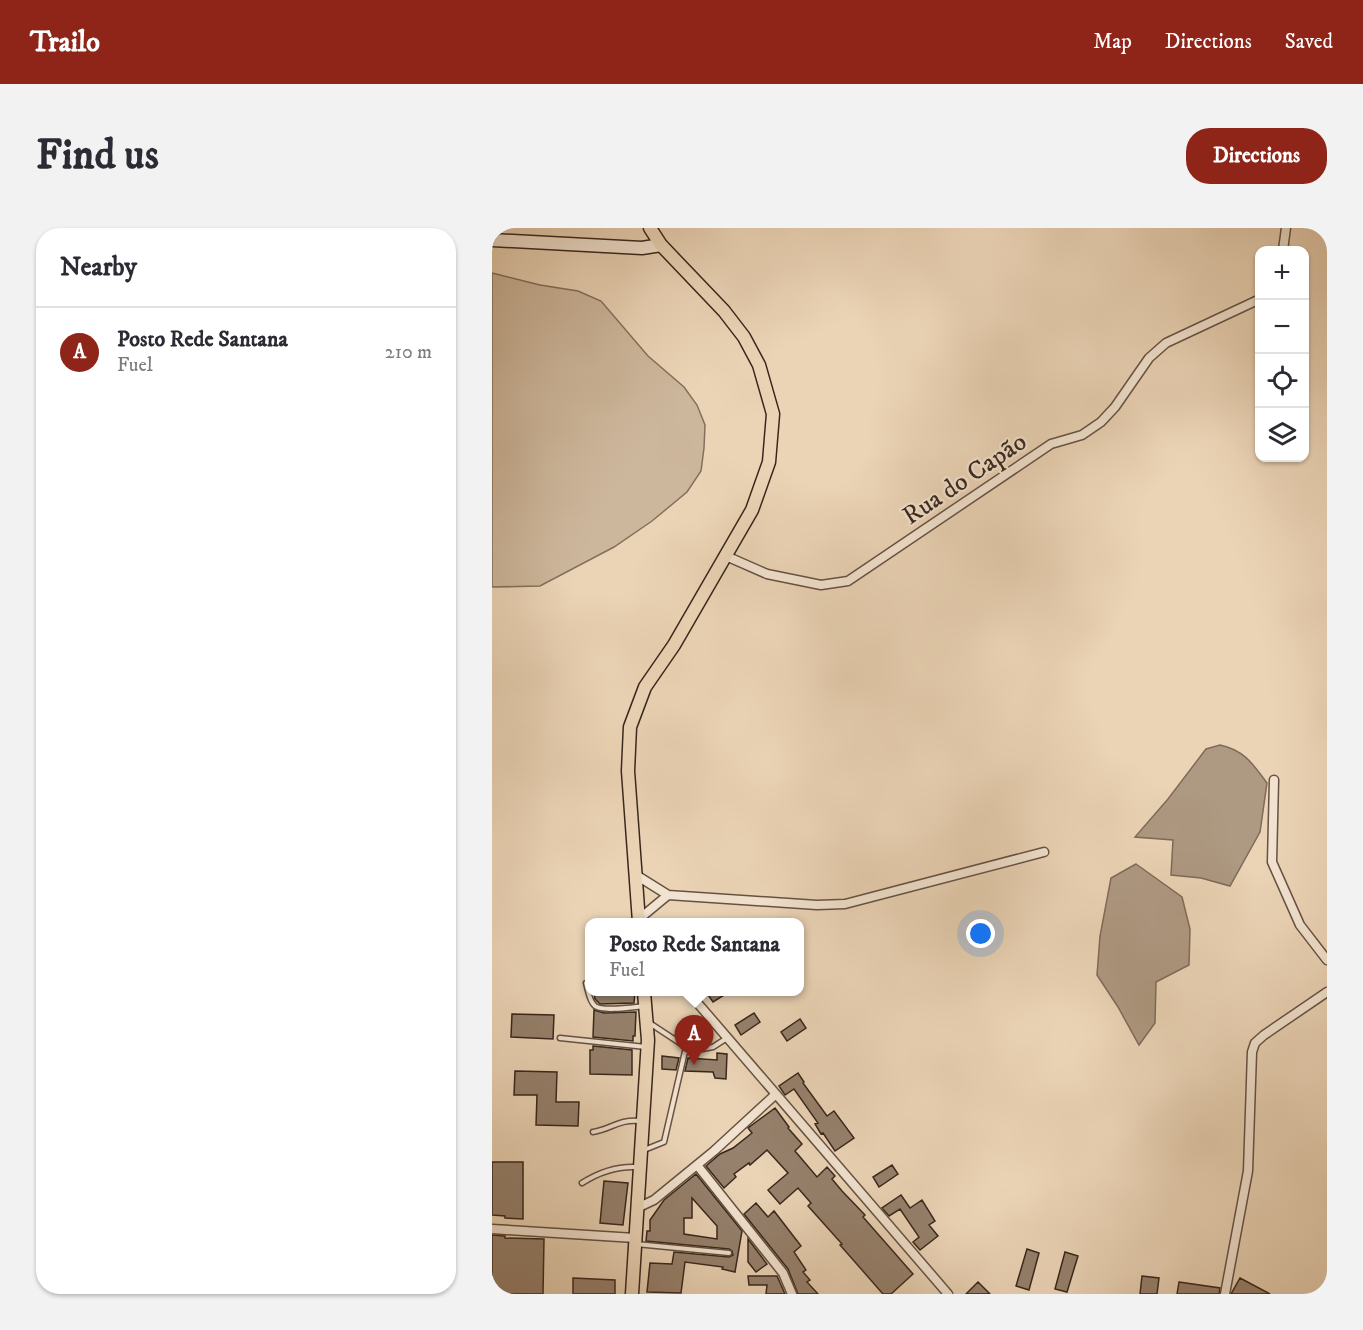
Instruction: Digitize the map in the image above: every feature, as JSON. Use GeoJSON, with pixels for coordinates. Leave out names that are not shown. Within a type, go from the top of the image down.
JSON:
{"type":"FeatureCollection","features":[{"type":"Feature","properties":{"kind":"main road"},"geometry":{"type":"LineString","coordinates":[[639,918],[628,771],[630,727],[645,687],[674,645],[752,510],[769,462],[773,414],[759,365],[744,337],[724,311],[662,245],[650,228]]}},
{"type":"Feature","properties":{"kind":"main road"},"geometry":{"type":"LineString","coordinates":[[632,1294],[648,1047],[645,996]]}},
{"type":"Feature","properties":{"kind":"street"},"geometry":{"type":"LineString","coordinates":[[1283,246],[1286,228]]}},
{"type":"Feature","properties":{"kind":"street"},"geometry":{"type":"LineString","coordinates":[[492,240],[642,248],[662,245]]}},
{"type":"Feature","properties":{"kind":"street","name":"Rua do Capão"},"geometry":{"type":"LineString","coordinates":[[726,556],[767,574],[821,585],[848,581],[1052,444],[1082,435],[1101,422],[1115,407],[1149,358],[1166,343],[1258,300]]}},
{"type":"Feature","properties":{"kind":"street"},"geometry":{"type":"LineString","coordinates":[[1274,780],[1272,862],[1300,925],[1327,960]]}},
{"type":"Feature","properties":{"kind":"street"},"geometry":{"type":"LineString","coordinates":[[636,875],[668,895],[817,905],[845,904],[1044,852]]}},
{"type":"Feature","properties":{"kind":"street"},"geometry":{"type":"LineString","coordinates":[[642,918],[668,895]]}},
{"type":"Feature","properties":{"kind":"street"},"geometry":{"type":"LineString","coordinates":[[1225,1294],[1248,1172],[1251,1052],[1264,1035],[1327,992]]}},
{"type":"Feature","properties":{"kind":"street"},"geometry":{"type":"LineString","coordinates":[[691,996],[948,1294]]}},
{"type":"Feature","properties":{"kind":"street"},"geometry":{"type":"LineString","coordinates":[[637,1208],[654,1200],[776,1094]]}},
{"type":"Feature","properties":{"kind":"street"},"geometry":{"type":"LineString","coordinates":[[696,1165],[783,1273],[792,1294]]}},
{"type":"Feature","properties":{"kind":"street"},"geometry":{"type":"LineString","coordinates":[[492,1229],[635,1241]]}},
{"type":"Feature","properties":{"kind":"lane"},"geometry":{"type":"LineString","coordinates":[[589,996],[596,1006],[604,1009],[646,1006]]}},
{"type":"Feature","properties":{"kind":"lane"},"geometry":{"type":"LineString","coordinates":[[641,1151],[664,1142],[686,1047],[647,1021]]}},
{"type":"Feature","properties":{"kind":"lane"},"geometry":{"type":"LineString","coordinates":[[560,1038],[648,1047]]}},
{"type":"Feature","properties":{"kind":"lane"},"geometry":{"type":"LineString","coordinates":[[685,1052],[713,1047],[728,1038]]}},
{"type":"Feature","properties":{"kind":"lane"},"geometry":{"type":"LineString","coordinates":[[593,1132],[628,1120],[643,1121]]}},
{"type":"Feature","properties":{"kind":"lane"},"geometry":{"type":"LineString","coordinates":[[582,1183],[603,1172],[626,1167],[640,1167]]}},
{"type":"Feature","properties":{"kind":"lane"},"geometry":{"type":"LineString","coordinates":[[635,1241],[729,1253]]}},
{"type":"Feature","properties":{"kind":"shaded area"},"geometry":{"type":"Polygon","coordinates":[[[492,273],[540,285],[578,291],[601,301],[648,356],[684,387],[697,405],[705,425],[701,471],[687,492],[652,521],[614,547],[540,586],[492,587],[492,273]]]}},
{"type":"Feature","properties":{"kind":"shaded area"},"geometry":{"type":"Polygon","coordinates":[[[1220,745],[1242,754],[1267,783],[1260,832],[1230,886],[1201,878],[1171,875],[1173,840],[1135,837],[1168,799],[1206,749],[1220,745]]]}},
{"type":"Feature","properties":{"kind":"shaded area"},"geometry":{"type":"Polygon","coordinates":[[[1136,864],[1182,897],[1190,929],[1189,965],[1156,982],[1155,1023],[1139,1045],[1097,975],[1100,936],[1111,878],[1136,864]]]}},
{"type":"Feature","properties":{"kind":"building"},"geometry":{"type":"Polygon","coordinates":[[[595,996],[635,996],[634,1003],[600,1004],[595,996]]]}},
{"type":"Feature","properties":{"kind":"building"},"geometry":{"type":"Polygon","coordinates":[[[709,996],[723,996],[713,1002],[709,996]]]}},
{"type":"Feature","properties":{"kind":"building"},"geometry":{"type":"Polygon","coordinates":[[[594,1010],[604,1013],[636,1012],[633,1041],[593,1037],[594,1010]]]}},
{"type":"Feature","properties":{"kind":"building"},"geometry":{"type":"Polygon","coordinates":[[[754,1013],[760,1022],[741,1035],[735,1025],[754,1013]]]}},
{"type":"Feature","properties":{"kind":"building"},"geometry":{"type":"Polygon","coordinates":[[[512,1014],[554,1015],[553,1039],[511,1037],[512,1014]]]}},
{"type":"Feature","properties":{"kind":"building"},"geometry":{"type":"Polygon","coordinates":[[[800,1019],[806,1028],[787,1041],[781,1032],[800,1019]]]}},
{"type":"Feature","properties":{"kind":"building"},"geometry":{"type":"Polygon","coordinates":[[[593,1046],[632,1050],[632,1075],[590,1074],[590,1050],[593,1050],[593,1046]]]}},
{"type":"Feature","properties":{"kind":"building"},"geometry":{"type":"Polygon","coordinates":[[[717,1053],[727,1054],[726,1079],[715,1078],[713,1072],[685,1071],[688,1058],[717,1060],[717,1053]]]}},
{"type":"Feature","properties":{"kind":"building"},"geometry":{"type":"Polygon","coordinates":[[[662,1056],[679,1058],[676,1070],[662,1069],[662,1056]]]}},
{"type":"Feature","properties":{"kind":"building"},"geometry":{"type":"Polygon","coordinates":[[[515,1071],[557,1072],[556,1102],[579,1102],[578,1126],[536,1125],[537,1095],[514,1095],[515,1071]]]}},
{"type":"Feature","properties":{"kind":"building"},"geometry":{"type":"Polygon","coordinates":[[[798,1073],[827,1116],[834,1111],[854,1138],[835,1151],[823,1133],[821,1134],[815,1124],[818,1123],[794,1089],[785,1095],[779,1086],[798,1073]]]}},
{"type":"Feature","properties":{"kind":"building"},"geometry":{"type":"Polygon","coordinates":[[[775,1108],[802,1144],[795,1151],[817,1177],[827,1167],[835,1176],[832,1179],[913,1274],[891,1294],[883,1294],[840,1245],[842,1244],[808,1206],[811,1203],[798,1188],[780,1204],[768,1190],[788,1173],[767,1150],[750,1165],[749,1163],[734,1174],[736,1177],[724,1188],[706,1166],[752,1133],[748,1128],[775,1108]]]}},
{"type":"Feature","properties":{"kind":"building"},"geometry":{"type":"Polygon","coordinates":[[[492,1162],[523,1162],[523,1219],[492,1215],[492,1162]]]}},
{"type":"Feature","properties":{"kind":"building"},"geometry":{"type":"Polygon","coordinates":[[[892,1165],[898,1174],[879,1187],[873,1177],[892,1165]]]}},
{"type":"Feature","properties":{"kind":"building"},"geometry":{"type":"Polygon","coordinates":[[[696,1174],[742,1231],[735,1272],[722,1269],[723,1267],[685,1262],[681,1293],[647,1292],[650,1263],[672,1264],[674,1252],[729,1257],[733,1255],[729,1249],[646,1241],[647,1231],[650,1231],[650,1220],[664,1200],[696,1174]],[[692,1198],[692,1218],[684,1218],[684,1234],[717,1239],[717,1226],[692,1198]]]}},
{"type":"Feature","properties":{"kind":"building"},"geometry":{"type":"Polygon","coordinates":[[[604,1181],[628,1183],[623,1225],[600,1223],[604,1181]]]}},
{"type":"Feature","properties":{"kind":"building"},"geometry":{"type":"Polygon","coordinates":[[[901,1195],[910,1208],[922,1200],[935,1221],[929,1225],[938,1236],[920,1250],[913,1242],[919,1237],[900,1209],[889,1216],[882,1208],[901,1195]]]}},
{"type":"Feature","properties":{"kind":"building"},"geometry":{"type":"Polygon","coordinates":[[[756,1203],[768,1217],[774,1211],[801,1246],[794,1252],[806,1270],[803,1272],[810,1280],[807,1282],[818,1294],[798,1294],[788,1269],[744,1214],[756,1203]]]}},
{"type":"Feature","properties":{"kind":"building"},"geometry":{"type":"Polygon","coordinates":[[[492,1235],[505,1236],[505,1238],[544,1239],[543,1294],[492,1294],[492,1235]]]}},
{"type":"Feature","properties":{"kind":"building"},"geometry":{"type":"Polygon","coordinates":[[[748,1239],[767,1264],[756,1272],[748,1262],[748,1239]]]}},
{"type":"Feature","properties":{"kind":"building"},"geometry":{"type":"Polygon","coordinates":[[[1027,1249],[1039,1253],[1029,1290],[1016,1286],[1027,1249]]]}},
{"type":"Feature","properties":{"kind":"building"},"geometry":{"type":"Polygon","coordinates":[[[1065,1252],[1078,1256],[1067,1292],[1055,1289],[1065,1252]]]}},
{"type":"Feature","properties":{"kind":"building"},"geometry":{"type":"Polygon","coordinates":[[[748,1276],[777,1276],[785,1294],[766,1294],[767,1285],[749,1285],[748,1276]]]}},
{"type":"Feature","properties":{"kind":"building"},"geometry":{"type":"Polygon","coordinates":[[[1142,1276],[1159,1278],[1157,1294],[1140,1294],[1142,1276]]]}},
{"type":"Feature","properties":{"kind":"building"},"geometry":{"type":"Polygon","coordinates":[[[573,1278],[615,1280],[615,1294],[573,1294],[573,1278]]]}},
{"type":"Feature","properties":{"kind":"building"},"geometry":{"type":"Polygon","coordinates":[[[1240,1278],[1270,1294],[1231,1294],[1240,1278]]]}},
{"type":"Feature","properties":{"kind":"building"},"geometry":{"type":"Polygon","coordinates":[[[978,1282],[990,1294],[966,1294],[978,1282]]]}},
{"type":"Feature","properties":{"kind":"building"},"geometry":{"type":"Polygon","coordinates":[[[1179,1282],[1220,1288],[1219,1294],[1177,1294],[1179,1282]]]}},
{"type":"Feature","properties":{"kind":"place","name":"Posto Rede Santana"},"geometry":{"type":"Point","coordinates":[694,1065]}}]}
